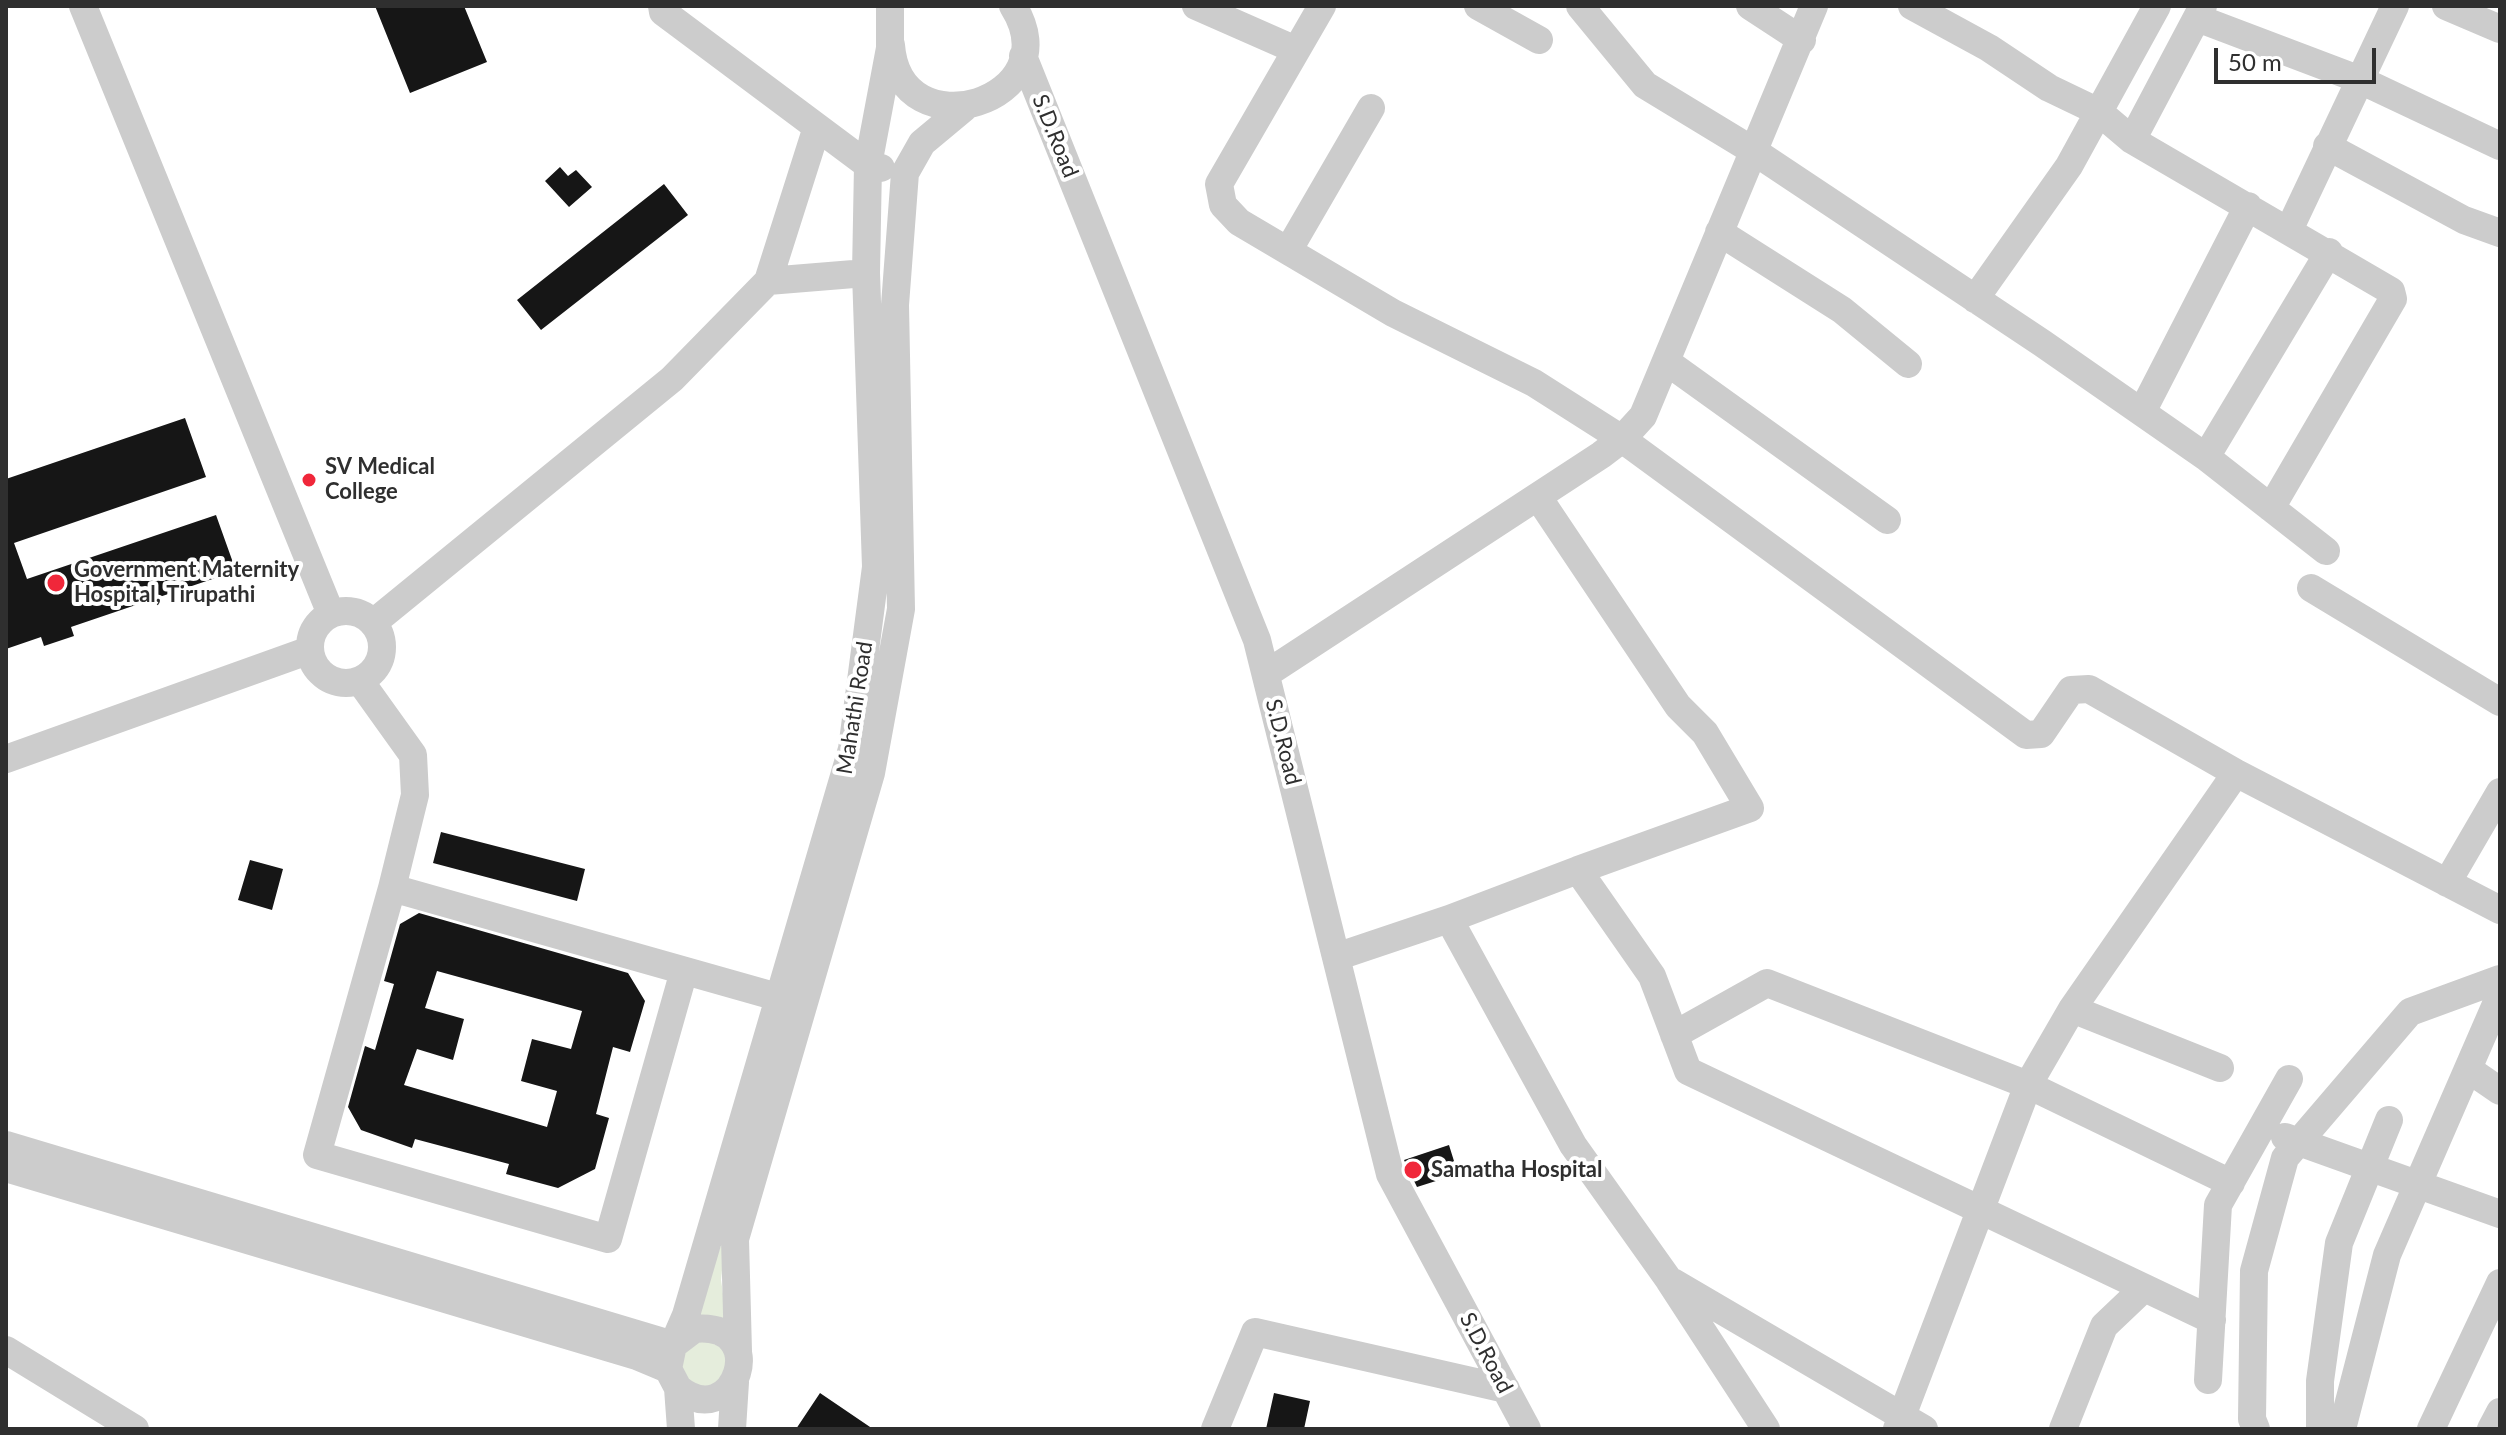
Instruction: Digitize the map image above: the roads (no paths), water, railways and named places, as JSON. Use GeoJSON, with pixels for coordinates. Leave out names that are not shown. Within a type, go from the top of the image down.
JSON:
{"type":"FeatureCollection","features":[{"type":"Feature","properties":{"kind":"street"},"geometry":{"type":"LineString","coordinates":[[83,6],[331,614]]}},
{"type":"Feature","properties":{"kind":"street"},"geometry":{"type":"LineString","coordinates":[[890,6],[890,48],[907,85],[923,98],[943,106],[964,108]]}},
{"type":"Feature","properties":{"kind":"street"},"geometry":{"type":"LineString","coordinates":[[890,48],[893,26],[901,6]]}},
{"type":"Feature","properties":{"kind":"street","name":"S.D.Road"},"geometry":{"type":"LineString","coordinates":[[1013,6],[1024,35],[1023,56],[1257,640],[1390,1174],[1527,1429]]}},
{"type":"Feature","properties":{"kind":"street"},"geometry":{"type":"LineString","coordinates":[[1196,6],[1296,50]]}},
{"type":"Feature","properties":{"kind":"street"},"geometry":{"type":"LineString","coordinates":[[1322,6],[1219,184],[1223,205],[1239,222],[1393,313],[1534,383],[1622,439],[2026,735],[2041,734],[2071,690],[2089,689],[2236,773],[2500,910]]}},
{"type":"Feature","properties":{"kind":"street"},"geometry":{"type":"LineString","coordinates":[[1478,6],[1539,40]]}},
{"type":"Feature","properties":{"kind":"street"},"geometry":{"type":"LineString","coordinates":[[1580,6],[1645,85],[1752,150],[2142,412],[2206,457],[2326,551]]}},
{"type":"Feature","properties":{"kind":"street"},"geometry":{"type":"LineString","coordinates":[[1750,6],[1802,40]]}},
{"type":"Feature","properties":{"kind":"street"},"geometry":{"type":"LineString","coordinates":[[1266,674],[1538,497],[1622,439],[1643,416],[1814,6]]}},
{"type":"Feature","properties":{"kind":"street"},"geometry":{"type":"LineString","coordinates":[[1912,6],[1989,48],[2049,88],[2099,112],[2132,140],[2386,285],[2393,299],[2271,508]]}},
{"type":"Feature","properties":{"kind":"street"},"geometry":{"type":"LineString","coordinates":[[1975,299],[2069,166],[2157,6]]}},
{"type":"Feature","properties":{"kind":"street"},"geometry":{"type":"LineString","coordinates":[[2289,230],[2395,6]]}},
{"type":"Feature","properties":{"kind":"street"},"geometry":{"type":"LineString","coordinates":[[2446,6],[2500,29]]}},
{"type":"Feature","properties":{"kind":"street"},"geometry":{"type":"LineString","coordinates":[[667,8],[868,165],[905,173]]}},
{"type":"Feature","properties":{"kind":"street"},"geometry":{"type":"LineString","coordinates":[[2132,140],[2200,12],[2358,79],[2500,146]]}},
{"type":"Feature","properties":{"kind":"street","name":"Mahathi Road"},"geometry":{"type":"LineString","coordinates":[[681,1429],[673,1368],[686,1315],[781,998],[859,771],[876,567],[866,273],[868,165],[890,48]]}},
{"type":"Feature","properties":{"kind":"street","name":"Mahathi Road"},"geometry":{"type":"LineString","coordinates":[[732,1429],[735,1382],[740,1361],[735,1239],[901,609],[895,305],[905,173],[922,143],[964,108],[984,103],[1002,91],[1015,76],[1023,56]]}},
{"type":"Feature","properties":{"kind":"street"},"geometry":{"type":"LineString","coordinates":[[1288,251],[1371,108]]}},
{"type":"Feature","properties":{"kind":"street"},"geometry":{"type":"LineString","coordinates":[[373,623],[672,379],[768,281],[817,127]]}},
{"type":"Feature","properties":{"kind":"street"},"geometry":{"type":"LineString","coordinates":[[2327,146],[2464,220],[2500,233]]}},
{"type":"Feature","properties":{"kind":"street"},"geometry":{"type":"LineString","coordinates":[[2142,412],[2248,206]]}},
{"type":"Feature","properties":{"kind":"street"},"geometry":{"type":"LineString","coordinates":[[1719,232],[1842,310],[1908,364]]}},
{"type":"Feature","properties":{"kind":"street"},"geometry":{"type":"LineString","coordinates":[[2206,457],[2329,252]]}},
{"type":"Feature","properties":{"kind":"street"},"geometry":{"type":"LineString","coordinates":[[768,281],[866,273]]}},
{"type":"Feature","properties":{"kind":"street"},"geometry":{"type":"LineString","coordinates":[[1667,362],[1887,520]]}},
{"type":"Feature","properties":{"kind":"street"},"geometry":{"type":"LineString","coordinates":[[1336,957],[1449,919],[1750,808],[1705,733],[1678,706],[1538,497]]}},
{"type":"Feature","properties":{"kind":"street"},"geometry":{"type":"LineString","coordinates":[[2311,588],[2500,702]]}},
{"type":"Feature","properties":{"kind":"street"},"geometry":{"type":"LineString","coordinates":[[354,612],[373,623],[382,644],[381,655],[370,675],[360,681],[338,682],[327,678],[312,661],[310,650],[315,628],[331,614],[354,612]]}},
{"type":"Feature","properties":{"kind":"street"},"geometry":{"type":"LineString","coordinates":[[6,759],[310,650]]}},
{"type":"Feature","properties":{"kind":"street"},"geometry":{"type":"LineString","coordinates":[[360,681],[413,755],[415,795],[317,1155],[608,1239],[684,971]]}},
{"type":"Feature","properties":{"kind":"street"},"geometry":{"type":"LineString","coordinates":[[1669,1280],[1908,1425],[2028,1085],[2072,1009],[2236,773]]}},
{"type":"Feature","properties":{"kind":"street"},"geometry":{"type":"LineString","coordinates":[[2447,883],[2500,792]]}},
{"type":"Feature","properties":{"kind":"street"},"geometry":{"type":"LineString","coordinates":[[1578,870],[1652,976],[1688,1071],[2212,1320]]}},
{"type":"Feature","properties":{"kind":"street"},"geometry":{"type":"LineString","coordinates":[[392,888],[781,998]]}},
{"type":"Feature","properties":{"kind":"street"},"geometry":{"type":"LineString","coordinates":[[1449,919],[1573,1145],[1669,1280],[1766,1429]]}},
{"type":"Feature","properties":{"kind":"street"},"geometry":{"type":"LineString","coordinates":[[2256,1429],[2252,1419],[2254,1271],[2285,1158],[2410,1012],[2500,979]]}},
{"type":"Feature","properties":{"kind":"street"},"geometry":{"type":"LineString","coordinates":[[1674,1035],[1767,983],[2028,1085],[2231,1183]]}},
{"type":"Feature","properties":{"kind":"street"},"geometry":{"type":"LineString","coordinates":[[2342,1429],[2387,1255],[2498,1006]]}},
{"type":"Feature","properties":{"kind":"street"},"geometry":{"type":"LineString","coordinates":[[2072,1009],[2220,1068]]}},
{"type":"Feature","properties":{"kind":"street"},"geometry":{"type":"LineString","coordinates":[[2468,1069],[2500,1091]]}},
{"type":"Feature","properties":{"kind":"street"},"geometry":{"type":"LineString","coordinates":[[2208,1380],[2218,1205],[2289,1079]]}},
{"type":"Feature","properties":{"kind":"street"},"geometry":{"type":"LineString","coordinates":[[2320,1429],[2320,1381],[2339,1243],[2389,1120]]}},
{"type":"Feature","properties":{"kind":"street"},"geometry":{"type":"LineString","coordinates":[[2261,1128],[2500,1214]]}},
{"type":"Feature","properties":{"kind":"street"},"geometry":{"type":"LineString","coordinates":[[6,1145],[673,1368],[686,1395],[708,1400],[719,1397],[735,1382]]}},
{"type":"Feature","properties":{"kind":"street"},"geometry":{"type":"LineString","coordinates":[[6,1168],[673,1368]]}},
{"type":"Feature","properties":{"kind":"street"},"geometry":{"type":"LineString","coordinates":[[2431,1429],[2500,1283]]}},
{"type":"Feature","properties":{"kind":"street"},"geometry":{"type":"LineString","coordinates":[[2063,1429],[2104,1326],[2144,1288]]}},
{"type":"Feature","properties":{"kind":"street"},"geometry":{"type":"LineString","coordinates":[[673,1368],[694,1329],[719,1331],[738,1351]]}},
{"type":"Feature","properties":{"kind":"street"},"geometry":{"type":"LineString","coordinates":[[1215,1429],[1255,1332],[1506,1389]]}},
{"type":"Feature","properties":{"kind":"street"},"geometry":{"type":"LineString","coordinates":[[6,1350],[135,1429]]}},
{"type":"Feature","properties":{"kind":"street"},"geometry":{"type":"LineString","coordinates":[[2491,1429],[2500,1412]]}},
{"type":"Feature","properties":{"kind":"place","name":"SV Medical College"},"geometry":{"type":"Point","coordinates":[309,480]}},
{"type":"Feature","properties":{"kind":"place","name":"Government Maternity Hospital, Tirupathi"},"geometry":{"type":"Point","coordinates":[56,583]}},
{"type":"Feature","properties":{"kind":"place","name":"Samatha Hospital"},"geometry":{"type":"Point","coordinates":[1413,1170]}}]}
